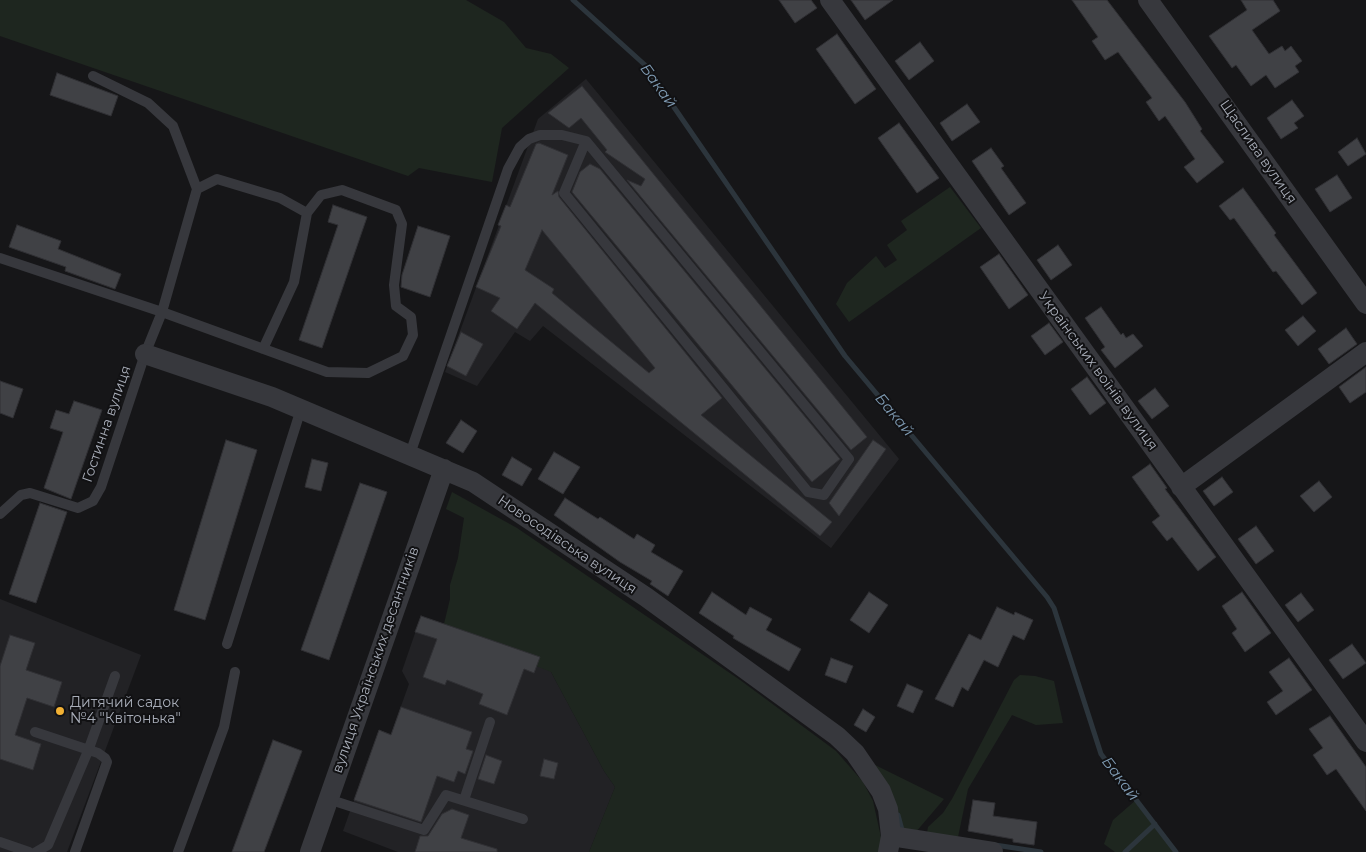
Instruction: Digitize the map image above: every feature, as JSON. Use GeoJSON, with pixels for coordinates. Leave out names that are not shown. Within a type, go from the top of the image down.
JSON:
{"type":"FeatureCollection","features":[{"type":"Feature","properties":{"kind":"street","name":"Українських воїнів вулиця"},"geometry":{"type":"LineString","coordinates":[[830,0],[1366,742]]}},
{"type":"Feature","properties":{"kind":"street","name":"Щаслива вулиця"},"geometry":{"type":"LineString","coordinates":[[1148,0],[1366,304]]}},
{"type":"Feature","properties":{"kind":"street"},"geometry":{"type":"LineString","coordinates":[[1181,487],[1366,352]]}},
{"type":"Feature","properties":{"kind":"street","name":"Новосодівська вулиця"},"geometry":{"type":"LineString","coordinates":[[145,354],[302,409],[473,482],[646,597],[837,736],[864,764],[881,791],[888,809],[889,844]]}},
{"type":"Feature","properties":{"kind":"street","name":"вулиця Українських десантників"},"geometry":{"type":"LineString","coordinates":[[310,852],[444,469]]}},
{"type":"Feature","properties":{"kind":"street"},"geometry":{"type":"LineString","coordinates":[[889,844],[913,840],[993,852]]}},
{"type":"Feature","properties":{"kind":"lane"},"geometry":{"type":"LineString","coordinates":[[93,76],[148,103],[174,126],[197,189],[217,179],[280,198],[307,213]]}},
{"type":"Feature","properties":{"kind":"lane"},"geometry":{"type":"LineString","coordinates":[[410,454],[508,168],[520,147],[529,139],[540,135],[562,136],[586,141],[849,459],[824,495],[808,492],[564,193],[586,141]]}},
{"type":"Feature","properties":{"kind":"lane","name":"Гостинна вулиця"},"geometry":{"type":"LineString","coordinates":[[0,514],[21,495],[30,493],[78,508],[93,501],[100,487],[145,354],[162,312],[197,189]]}},
{"type":"Feature","properties":{"kind":"lane"},"geometry":{"type":"LineString","coordinates":[[0,258],[162,312],[262,349],[327,372],[368,373],[403,356],[413,335],[410,317],[396,306],[394,286],[402,224],[396,210],[342,190],[321,195],[307,213],[294,282],[262,349]]}},
{"type":"Feature","properties":{"kind":"lane"},"geometry":{"type":"LineString","coordinates":[[227,644],[302,409]]}},
{"type":"Feature","properties":{"kind":"lane"},"geometry":{"type":"LineString","coordinates":[[178,852],[224,727],[236,672]]}},
{"type":"Feature","properties":{"kind":"lane"},"geometry":{"type":"LineString","coordinates":[[36,852],[48,845],[88,751],[115,676]]}},
{"type":"Feature","properties":{"kind":"lane"},"geometry":{"type":"LineString","coordinates":[[464,800],[490,722]]}},
{"type":"Feature","properties":{"kind":"lane"},"geometry":{"type":"LineString","coordinates":[[35,732],[105,758],[107,762],[75,852]]}},
{"type":"Feature","properties":{"kind":"lane"},"geometry":{"type":"LineString","coordinates":[[328,799],[424,830],[446,795],[523,819]]}},
{"type":"Feature","properties":{"kind":"lane"},"geometry":{"type":"LineString","coordinates":[[0,842],[29,852]]}},
{"type":"Feature","properties":{"kind":"shaded area"},"geometry":{"type":"Polygon","coordinates":[[[0,0],[466,0],[504,22],[526,48],[551,54],[569,68],[502,128],[492,182],[419,168],[408,176],[0,36],[0,0]]]}},
{"type":"Feature","properties":{"kind":"shaded area"},"geometry":{"type":"Polygon","coordinates":[[[586,79],[899,459],[831,548],[543,326],[530,341],[515,332],[477,386],[445,372],[538,119],[586,79]]]}},
{"type":"Feature","properties":{"kind":"shaded area"},"geometry":{"type":"Polygon","coordinates":[[[950,187],[981,228],[849,322],[836,304],[847,283],[876,256],[885,268],[897,260],[887,245],[907,230],[901,221],[950,187]]]}},
{"type":"Feature","properties":{"kind":"shaded area"},"geometry":{"type":"Polygon","coordinates":[[[452,492],[517,528],[740,680],[836,751],[863,782],[873,801],[882,842],[880,852],[589,852],[615,787],[604,771],[551,672],[536,666],[539,657],[444,624],[450,599],[450,585],[458,558],[464,518],[446,509],[452,492]]]}},
{"type":"Feature","properties":{"kind":"shaded area","name":"Дитячий садок №4 \"Квітонька\""},"geometry":{"type":"Polygon","coordinates":[[[0,599],[141,655],[67,852],[0,852],[0,599]]]}},
{"type":"Feature","properties":{"kind":"shaded area"},"geometry":{"type":"Polygon","coordinates":[[[421,616],[540,657],[551,672],[604,771],[615,787],[589,852],[398,852],[343,831],[379,730],[391,734],[409,684],[402,671],[421,616]]]}},
{"type":"Feature","properties":{"kind":"shaded area"},"geometry":{"type":"Polygon","coordinates":[[[1020,675],[1035,676],[1054,681],[1063,723],[1036,725],[1012,715],[968,789],[958,837],[927,833],[928,827],[943,813],[952,799],[1014,680],[1020,675]]]}},
{"type":"Feature","properties":{"kind":"shaded area"},"geometry":{"type":"Polygon","coordinates":[[[873,764],[944,799],[915,833],[902,830],[897,813],[873,764]]]}},
{"type":"Feature","properties":{"kind":"shaded area"},"geometry":{"type":"Polygon","coordinates":[[[1136,800],[1176,852],[1115,852],[1104,844],[1113,820],[1136,800]]]}},
{"type":"Feature","properties":{"kind":"building"},"geometry":{"type":"Polygon","coordinates":[[[779,0],[811,0],[817,8],[795,23],[779,0]]]}},
{"type":"Feature","properties":{"kind":"building"},"geometry":{"type":"Polygon","coordinates":[[[851,0],[893,0],[865,20],[851,0]]]}},
{"type":"Feature","properties":{"kind":"building"},"geometry":{"type":"Polygon","coordinates":[[[1072,0],[1107,0],[1185,102],[1202,129],[1200,131],[1224,162],[1197,183],[1184,167],[1195,159],[1165,116],[1159,121],[1146,102],[1152,98],[1118,52],[1105,60],[1092,41],[1098,37],[1072,0]]]}},
{"type":"Feature","properties":{"kind":"building"},"geometry":{"type":"Polygon","coordinates":[[[1241,0],[1273,0],[1280,11],[1252,30],[1269,54],[1282,46],[1285,51],[1291,46],[1302,61],[1295,66],[1299,72],[1275,88],[1266,75],[1251,86],[1236,65],[1232,68],[1209,36],[1247,10],[1241,0]]]}},
{"type":"Feature","properties":{"kind":"building"},"geometry":{"type":"Polygon","coordinates":[[[837,34],[876,89],[855,104],[816,49],[837,34]]]}},
{"type":"Feature","properties":{"kind":"building"},"geometry":{"type":"Polygon","coordinates":[[[920,42],[934,61],[909,80],[895,61],[920,42]]]}},
{"type":"Feature","properties":{"kind":"building"},"geometry":{"type":"Polygon","coordinates":[[[57,73],[118,96],[111,116],[50,95],[57,73]]]}},
{"type":"Feature","properties":{"kind":"building"},"geometry":{"type":"Polygon","coordinates":[[[582,86],[867,437],[851,450],[627,180],[641,186],[645,179],[605,152],[607,150],[581,118],[569,128],[548,113],[582,86]]]}},
{"type":"Feature","properties":{"kind":"building"},"geometry":{"type":"Polygon","coordinates":[[[1292,100],[1304,116],[1294,123],[1298,128],[1281,139],[1267,118],[1292,100]]]}},
{"type":"Feature","properties":{"kind":"building"},"geometry":{"type":"Polygon","coordinates":[[[967,104],[980,122],[952,141],[940,123],[967,104]]]}},
{"type":"Feature","properties":{"kind":"building"},"geometry":{"type":"Polygon","coordinates":[[[899,123],[939,178],[917,193],[878,138],[899,123]]]}},
{"type":"Feature","properties":{"kind":"building"},"geometry":{"type":"Polygon","coordinates":[[[1357,138],[1366,154],[1348,166],[1338,152],[1357,138]]]}},
{"type":"Feature","properties":{"kind":"building"},"geometry":{"type":"Polygon","coordinates":[[[539,143],[568,155],[552,195],[558,191],[559,197],[722,398],[701,415],[832,522],[820,536],[535,303],[517,329],[491,311],[500,298],[476,287],[501,226],[498,225],[506,205],[510,207],[536,144],[539,143]],[[542,230],[525,270],[554,289],[552,293],[649,373],[655,368],[542,230]]]}},
{"type":"Feature","properties":{"kind":"building"},"geometry":{"type":"Polygon","coordinates":[[[991,148],[1004,166],[1001,168],[1026,203],[1009,215],[972,161],[991,148]]]}},
{"type":"Feature","properties":{"kind":"building"},"geometry":{"type":"Polygon","coordinates":[[[590,164],[600,169],[840,459],[812,482],[572,192],[580,172],[590,164]]]}},
{"type":"Feature","properties":{"kind":"building"},"geometry":{"type":"Polygon","coordinates":[[[1337,175],[1352,198],[1330,212],[1315,189],[1337,175]]]}},
{"type":"Feature","properties":{"kind":"building"},"geometry":{"type":"Polygon","coordinates":[[[1243,188],[1276,233],[1274,235],[1317,293],[1302,305],[1276,271],[1273,272],[1234,218],[1230,220],[1219,206],[1243,188]]]}},
{"type":"Feature","properties":{"kind":"building"},"geometry":{"type":"Polygon","coordinates":[[[333,205],[367,217],[322,348],[299,340],[338,225],[328,222],[333,205]]]}},
{"type":"Feature","properties":{"kind":"building"},"geometry":{"type":"Polygon","coordinates":[[[17,225],[61,241],[58,249],[121,274],[115,289],[65,271],[66,267],[9,247],[17,225]]]}},
{"type":"Feature","properties":{"kind":"building"},"geometry":{"type":"Polygon","coordinates":[[[418,226],[450,236],[430,297],[401,287],[402,275],[418,226]]]}},
{"type":"Feature","properties":{"kind":"building"},"geometry":{"type":"Polygon","coordinates":[[[1058,245],[1072,265],[1051,280],[1037,260],[1058,245]]]}},
{"type":"Feature","properties":{"kind":"building"},"geometry":{"type":"Polygon","coordinates":[[[999,254],[1028,295],[1009,309],[980,267],[999,254]]]}},
{"type":"Feature","properties":{"kind":"building"},"geometry":{"type":"Polygon","coordinates":[[[1101,307],[1121,335],[1123,333],[1126,338],[1133,334],[1143,346],[1115,368],[1101,350],[1105,347],[1085,318],[1101,307]]]}},
{"type":"Feature","properties":{"kind":"building"},"geometry":{"type":"Polygon","coordinates":[[[1303,316],[1316,331],[1298,346],[1285,330],[1303,316]]]}},
{"type":"Feature","properties":{"kind":"building"},"geometry":{"type":"Polygon","coordinates":[[[1049,323],[1063,342],[1045,355],[1031,336],[1049,323]]]}},
{"type":"Feature","properties":{"kind":"building"},"geometry":{"type":"Polygon","coordinates":[[[1346,328],[1357,344],[1329,364],[1318,349],[1346,328]]]}},
{"type":"Feature","properties":{"kind":"building"},"geometry":{"type":"Polygon","coordinates":[[[461,332],[483,344],[466,376],[447,366],[461,332]]]}},
{"type":"Feature","properties":{"kind":"building"},"geometry":{"type":"Polygon","coordinates":[[[1366,367],[1366,392],[1350,403],[1339,387],[1366,367]]]}},
{"type":"Feature","properties":{"kind":"building"},"geometry":{"type":"Polygon","coordinates":[[[1087,377],[1106,403],[1090,415],[1071,389],[1087,377]]]}},
{"type":"Feature","properties":{"kind":"building"},"geometry":{"type":"Polygon","coordinates":[[[0,381],[23,389],[13,418],[0,413],[0,381]]]}},
{"type":"Feature","properties":{"kind":"building"},"geometry":{"type":"Polygon","coordinates":[[[1155,388],[1169,406],[1152,419],[1138,401],[1155,388]]]}},
{"type":"Feature","properties":{"kind":"building"},"geometry":{"type":"Polygon","coordinates":[[[74,401],[102,410],[71,499],[44,488],[63,432],[50,428],[56,410],[69,414],[74,401]]]}},
{"type":"Feature","properties":{"kind":"building"},"geometry":{"type":"Polygon","coordinates":[[[461,420],[477,431],[463,453],[446,443],[461,420]]]}},
{"type":"Feature","properties":{"kind":"building"},"geometry":{"type":"Polygon","coordinates":[[[226,440],[257,450],[205,620],[174,610],[226,440]]]}},
{"type":"Feature","properties":{"kind":"building"},"geometry":{"type":"Polygon","coordinates":[[[873,440],[886,449],[839,516],[829,503],[873,440]]]}},
{"type":"Feature","properties":{"kind":"building"},"geometry":{"type":"Polygon","coordinates":[[[554,452],[580,467],[563,494],[538,479],[554,452]]]}},
{"type":"Feature","properties":{"kind":"building"},"geometry":{"type":"Polygon","coordinates":[[[512,457],[532,469],[522,486],[502,475],[512,457]]]}},
{"type":"Feature","properties":{"kind":"building"},"geometry":{"type":"Polygon","coordinates":[[[312,459],[328,463],[321,491],[305,487],[312,459]]]}},
{"type":"Feature","properties":{"kind":"building"},"geometry":{"type":"Polygon","coordinates":[[[1150,464],[1167,488],[1165,489],[1216,557],[1198,571],[1172,537],[1167,541],[1152,522],[1160,516],[1132,477],[1150,464]]]}},
{"type":"Feature","properties":{"kind":"building"},"geometry":{"type":"Polygon","coordinates":[[[1222,477],[1233,492],[1214,506],[1203,491],[1222,477]]]}},
{"type":"Feature","properties":{"kind":"building"},"geometry":{"type":"Polygon","coordinates":[[[1319,481],[1332,497],[1314,512],[1300,496],[1319,481]]]}},
{"type":"Feature","properties":{"kind":"building"},"geometry":{"type":"Polygon","coordinates":[[[360,483],[387,492],[329,660],[301,650],[360,483]]]}},
{"type":"Feature","properties":{"kind":"building"},"geometry":{"type":"Polygon","coordinates":[[[565,498],[598,519],[600,517],[634,539],[637,534],[655,545],[651,552],[683,571],[668,596],[650,584],[652,581],[620,562],[554,515],[565,498]]]}},
{"type":"Feature","properties":{"kind":"building"},"geometry":{"type":"Polygon","coordinates":[[[40,503],[67,512],[36,603],[9,594],[40,503]]]}},
{"type":"Feature","properties":{"kind":"building"},"geometry":{"type":"Polygon","coordinates":[[[1256,526],[1274,551],[1256,564],[1238,539],[1256,526]]]}},
{"type":"Feature","properties":{"kind":"building"},"geometry":{"type":"Polygon","coordinates":[[[712,592],[746,615],[750,607],[772,619],[766,630],[801,649],[789,671],[733,638],[734,636],[699,613],[712,592]]]}},
{"type":"Feature","properties":{"kind":"building"},"geometry":{"type":"Polygon","coordinates":[[[869,592],[888,605],[869,633],[850,620],[869,592]]]}},
{"type":"Feature","properties":{"kind":"building"},"geometry":{"type":"Polygon","coordinates":[[[1242,592],[1271,633],[1245,652],[1232,633],[1237,629],[1222,606],[1242,592]]]}},
{"type":"Feature","properties":{"kind":"building"},"geometry":{"type":"Polygon","coordinates":[[[1301,593],[1314,610],[1298,622],[1285,605],[1301,593]]]}},
{"type":"Feature","properties":{"kind":"building"},"geometry":{"type":"Polygon","coordinates":[[[997,607],[1014,615],[1015,612],[1033,620],[1024,640],[1013,635],[998,667],[984,660],[968,691],[962,687],[953,707],[935,699],[969,634],[981,640],[997,607]]]}},
{"type":"Feature","properties":{"kind":"building"},"geometry":{"type":"Polygon","coordinates":[[[421,616],[540,657],[534,673],[524,669],[507,715],[479,704],[483,694],[447,680],[445,685],[423,677],[437,639],[415,632],[421,616]]]}},
{"type":"Feature","properties":{"kind":"building"},"geometry":{"type":"Polygon","coordinates":[[[10,635],[35,643],[26,670],[62,682],[54,707],[27,698],[15,735],[41,744],[33,770],[0,759],[0,666],[10,635]]]}},
{"type":"Feature","properties":{"kind":"building"},"geometry":{"type":"Polygon","coordinates":[[[1352,644],[1366,663],[1343,679],[1329,660],[1352,644]]]}},
{"type":"Feature","properties":{"kind":"building"},"geometry":{"type":"Polygon","coordinates":[[[831,658],[853,666],[846,683],[825,675],[831,658]]]}},
{"type":"Feature","properties":{"kind":"building"},"geometry":{"type":"Polygon","coordinates":[[[1289,658],[1312,690],[1276,715],[1267,702],[1283,691],[1269,672],[1289,658]]]}},
{"type":"Feature","properties":{"kind":"building"},"geometry":{"type":"Polygon","coordinates":[[[907,684],[923,691],[913,713],[897,706],[907,684]]]}},
{"type":"Feature","properties":{"kind":"building"},"geometry":{"type":"Polygon","coordinates":[[[401,707],[472,732],[466,749],[473,751],[465,774],[458,771],[454,782],[437,776],[421,822],[354,800],[379,730],[391,735],[401,707]]]}},
{"type":"Feature","properties":{"kind":"building"},"geometry":{"type":"Polygon","coordinates":[[[863,709],[875,717],[866,732],[854,725],[863,709]]]}},
{"type":"Feature","properties":{"kind":"building"},"geometry":{"type":"Polygon","coordinates":[[[1330,716],[1366,767],[1366,811],[1336,769],[1327,775],[1313,755],[1323,748],[1309,729],[1330,716]]]}},
{"type":"Feature","properties":{"kind":"building"},"geometry":{"type":"Polygon","coordinates":[[[273,740],[302,751],[264,852],[232,852],[273,740]]]}},
{"type":"Feature","properties":{"kind":"building"},"geometry":{"type":"Polygon","coordinates":[[[486,755],[502,761],[494,784],[478,779],[486,755]]]}},
{"type":"Feature","properties":{"kind":"building"},"geometry":{"type":"Polygon","coordinates":[[[544,759],[558,763],[554,779],[540,776],[544,759]]]}},
{"type":"Feature","properties":{"kind":"building"},"geometry":{"type":"Polygon","coordinates":[[[973,800],[995,803],[993,816],[1037,822],[1034,845],[1013,842],[1013,839],[968,831],[973,800]]]}},
{"type":"Feature","properties":{"kind":"building"},"geometry":{"type":"Polygon","coordinates":[[[452,809],[469,815],[461,838],[497,849],[497,852],[415,852],[420,836],[428,836],[442,814],[452,809]]]}},
{"type":"Feature","properties":{"kind":"waterway","name":"Бакай"},"geometry":{"type":"LineString","coordinates":[[573,0],[645,65],[845,356],[1047,597],[1054,608],[1101,754],[1176,852]]}},
{"type":"Feature","properties":{"kind":"waterway"},"geometry":{"type":"LineString","coordinates":[[898,815],[902,830],[905,831]]}},
{"type":"Feature","properties":{"kind":"waterway"},"geometry":{"type":"LineString","coordinates":[[1125,852],[1155,824]]}},
{"type":"Feature","properties":{"kind":"waterway"},"geometry":{"type":"LineString","coordinates":[[995,845],[1041,852]]}},
{"type":"Feature","properties":{"kind":"place","name":"Дитячий садок №4 \"Квітонька\""},"geometry":{"type":"Point","coordinates":[60,711]}}]}
